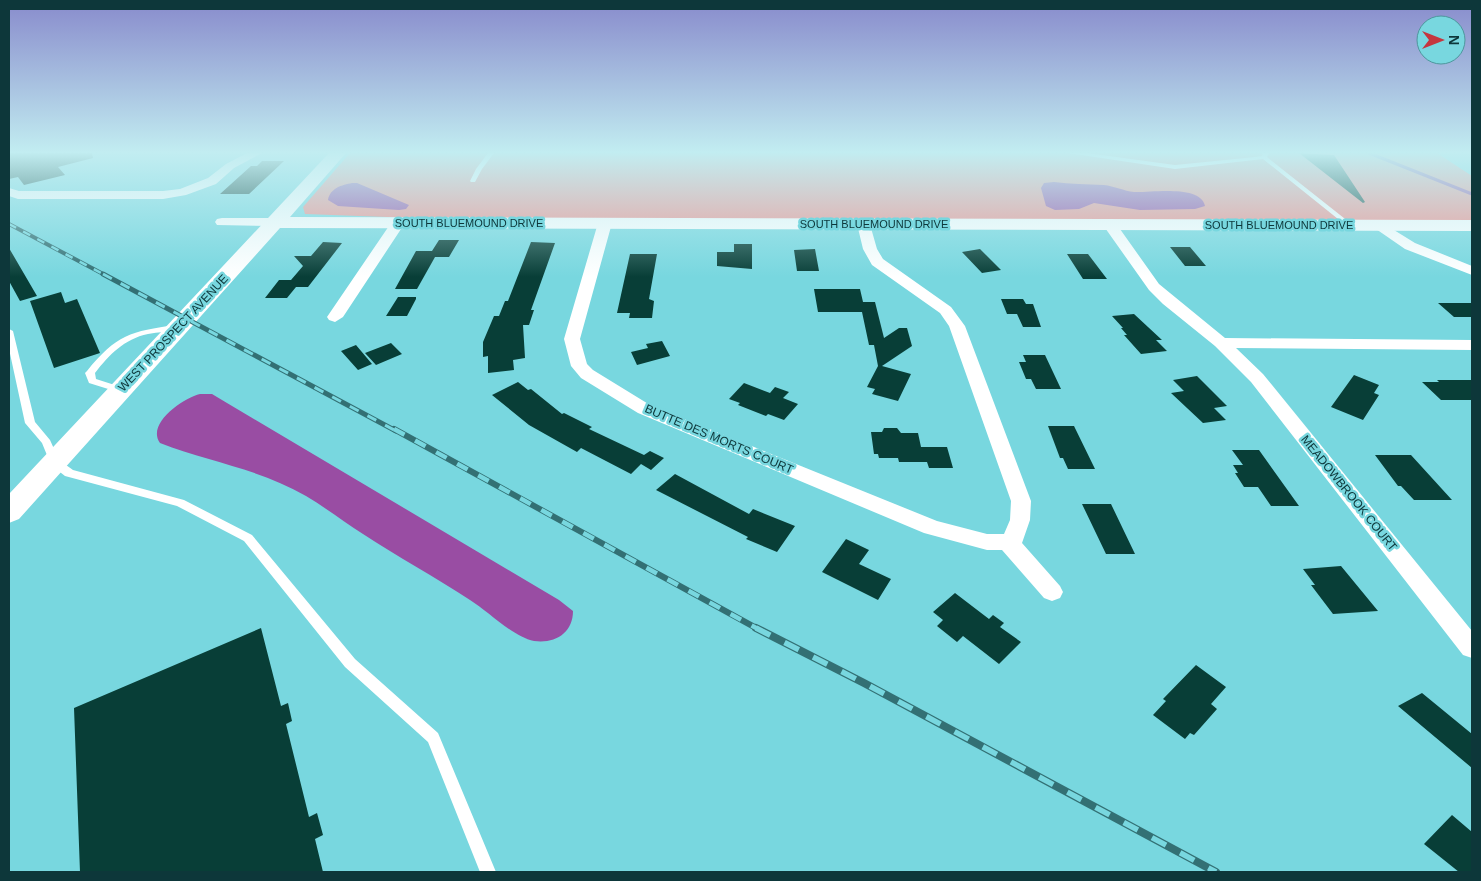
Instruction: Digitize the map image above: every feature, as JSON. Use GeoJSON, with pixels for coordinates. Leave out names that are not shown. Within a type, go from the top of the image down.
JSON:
{"type":"FeatureCollection","features":[{"type":"Feature","properties":{"kind":"main road","name":"WEST PROSPECT AVENUE"},"geometry":{"type":"LineString","coordinates":[[9,512],[300,194]]}},
{"type":"Feature","properties":{"kind":"main road","name":"SOUTH BLUEMOUND DRIVE"},"geometry":{"type":"LineString","coordinates":[[275,222],[1472,226]]}},
{"type":"Feature","properties":{"kind":"street"},"geometry":{"type":"LineString","coordinates":[[15,194],[153,194]]}},
{"type":"Feature","properties":{"kind":"street"},"geometry":{"type":"LineString","coordinates":[[222,222],[275,222]]}},
{"type":"Feature","properties":{"kind":"street"},"geometry":{"type":"LineString","coordinates":[[335,317],[398,223]]}},
{"type":"Feature","properties":{"kind":"street","name":"BUTTE DES MORTS COURT"},"geometry":{"type":"LineString","coordinates":[[605,223],[572,339],[579,366],[587,374],[644,408],[931,527],[987,542],[1008,542]]}},
{"type":"Feature","properties":{"kind":"street"},"geometry":{"type":"LineString","coordinates":[[864,224],[870,249],[876,262],[940,305],[957,326],[1021,501],[1020,520],[1015,537],[1008,542],[1052,592]]}},
{"type":"Feature","properties":{"kind":"street","name":"MEADOWBROOK COURT"},"geometry":{"type":"LineString","coordinates":[[1110,225],[1154,287],[1168,301],[1222,343],[1257,378],[1472,648]]}},
{"type":"Feature","properties":{"kind":"street"},"geometry":{"type":"LineString","coordinates":[[1381,226],[1410,246],[1472,271]]}},
{"type":"Feature","properties":{"kind":"street"},"geometry":{"type":"LineString","coordinates":[[1222,343],[1472,345]]}},
{"type":"Feature","properties":{"kind":"lane"},"geometry":{"type":"LineString","coordinates":[[1312,194],[1350,226]]}},
{"type":"Feature","properties":{"kind":"lane"},"geometry":{"type":"LineString","coordinates":[[121,390],[92,382],[90,378],[90,373],[111,348],[126,337],[139,332],[177,328]]}},
{"type":"Feature","properties":{"kind":"lane"},"geometry":{"type":"LineString","coordinates":[[9,331],[30,423],[46,442],[56,462],[69,473],[180,503],[248,538],[350,663],[433,738],[488,872]]}},
{"type":"Feature","properties":{"kind":"shaded area"},"geometry":{"type":"Polygon","coordinates":[[[314,194],[1472,194],[1472,222],[414,218],[305,214],[303,207],[314,194]]]}},
{"type":"Feature","properties":{"kind":"shaded area"},"geometry":{"type":"Polygon","coordinates":[[[330,194],[383,194],[409,205],[406,209],[399,210],[338,206],[328,200],[330,194]]]}},
{"type":"Feature","properties":{"kind":"shaded area"},"geometry":{"type":"Polygon","coordinates":[[[1043,194],[1191,194],[1201,199],[1205,206],[1195,209],[1140,210],[1094,203],[1079,209],[1055,210],[1046,206],[1043,194]]]}},
{"type":"Feature","properties":{"kind":"shaded area"},"geometry":{"type":"Polygon","coordinates":[[[200,394],[212,394],[559,600],[573,611],[570,625],[556,639],[534,641],[526,639],[509,629],[470,600],[306,496],[253,472],[160,443],[157,436],[162,420],[176,406],[200,394]]]}},
{"type":"Feature","properties":{"kind":"building"},"geometry":{"type":"Polygon","coordinates":[[[1352,194],[1360,194],[1365,202],[1363,203],[1352,194]]]}},
{"type":"Feature","properties":{"kind":"building"},"geometry":{"type":"Polygon","coordinates":[[[439,240],[459,240],[449,257],[435,257],[417,289],[395,289],[416,251],[432,251],[439,240]]]}},
{"type":"Feature","properties":{"kind":"building"},"geometry":{"type":"Polygon","coordinates":[[[323,242],[342,243],[308,287],[296,287],[287,298],[265,298],[279,280],[291,280],[303,266],[294,256],[311,256],[323,242]]]}},
{"type":"Feature","properties":{"kind":"building"},"geometry":{"type":"Polygon","coordinates":[[[531,242],[555,243],[531,310],[534,310],[529,325],[523,325],[525,358],[513,360],[514,370],[488,373],[488,356],[483,357],[483,342],[494,316],[499,316],[505,301],[508,301],[531,242]]]}},
{"type":"Feature","properties":{"kind":"building"},"geometry":{"type":"Polygon","coordinates":[[[734,244],[752,244],[752,269],[717,266],[717,252],[734,252],[734,244]]]}},
{"type":"Feature","properties":{"kind":"building"},"geometry":{"type":"Polygon","coordinates":[[[1170,247],[1190,247],[1206,266],[1185,266],[1170,247]]]}},
{"type":"Feature","properties":{"kind":"building"},"geometry":{"type":"Polygon","coordinates":[[[9,248],[37,296],[20,301],[9,281],[9,248]]]}},
{"type":"Feature","properties":{"kind":"building"},"geometry":{"type":"Polygon","coordinates":[[[815,249],[819,271],[797,271],[794,250],[815,249]]]}},
{"type":"Feature","properties":{"kind":"building"},"geometry":{"type":"Polygon","coordinates":[[[980,249],[1001,270],[982,273],[962,252],[980,249]]]}},
{"type":"Feature","properties":{"kind":"building"},"geometry":{"type":"Polygon","coordinates":[[[630,254],[657,254],[649,299],[654,301],[652,318],[629,318],[630,313],[617,313],[630,254]]]}},
{"type":"Feature","properties":{"kind":"building"},"geometry":{"type":"Polygon","coordinates":[[[1067,254],[1088,254],[1107,279],[1083,279],[1067,254]]]}},
{"type":"Feature","properties":{"kind":"building"},"geometry":{"type":"Polygon","coordinates":[[[814,289],[860,289],[863,302],[875,302],[884,338],[899,328],[907,328],[912,346],[882,366],[911,374],[898,401],[872,394],[875,389],[867,387],[878,366],[874,345],[869,345],[862,312],[818,312],[814,289]]]}},
{"type":"Feature","properties":{"kind":"building"},"geometry":{"type":"Polygon","coordinates":[[[61,292],[65,303],[77,299],[100,353],[54,368],[30,301],[61,292]]]}},
{"type":"Feature","properties":{"kind":"building"},"geometry":{"type":"Polygon","coordinates":[[[398,297],[416,297],[416,299],[407,316],[386,316],[398,297]]]}},
{"type":"Feature","properties":{"kind":"building"},"geometry":{"type":"Polygon","coordinates":[[[1001,299],[1023,299],[1026,304],[1033,304],[1041,327],[1023,327],[1017,314],[1007,314],[1001,299]]]}},
{"type":"Feature","properties":{"kind":"building"},"geometry":{"type":"Polygon","coordinates":[[[1438,303],[1472,303],[1472,317],[1454,317],[1438,303]]]}},
{"type":"Feature","properties":{"kind":"building"},"geometry":{"type":"Polygon","coordinates":[[[1134,314],[1162,340],[1156,340],[1167,351],[1141,354],[1124,335],[1127,335],[1112,316],[1134,314]]]}},
{"type":"Feature","properties":{"kind":"building"},"geometry":{"type":"Polygon","coordinates":[[[662,341],[670,356],[637,365],[631,352],[648,348],[646,344],[662,341]]]}},
{"type":"Feature","properties":{"kind":"building"},"geometry":{"type":"Polygon","coordinates":[[[391,343],[402,354],[376,365],[365,353],[391,343]]]}},
{"type":"Feature","properties":{"kind":"building"},"geometry":{"type":"Polygon","coordinates":[[[356,345],[372,364],[358,370],[341,351],[356,345]]]}},
{"type":"Feature","properties":{"kind":"building"},"geometry":{"type":"Polygon","coordinates":[[[1023,355],[1045,355],[1061,389],[1036,389],[1031,379],[1026,379],[1019,362],[1026,362],[1023,355]]]}},
{"type":"Feature","properties":{"kind":"building"},"geometry":{"type":"Polygon","coordinates":[[[1354,375],[1379,385],[1374,393],[1379,395],[1363,420],[1331,407],[1354,375]]]}},
{"type":"Feature","properties":{"kind":"building"},"geometry":{"type":"Polygon","coordinates":[[[1197,376],[1227,406],[1214,408],[1226,420],[1203,423],[1171,393],[1184,391],[1173,380],[1197,376]]]}},
{"type":"Feature","properties":{"kind":"building"},"geometry":{"type":"Polygon","coordinates":[[[1437,380],[1472,380],[1472,400],[1441,400],[1422,382],[1439,382],[1437,380]]]}},
{"type":"Feature","properties":{"kind":"building"},"geometry":{"type":"Polygon","coordinates":[[[518,382],[528,390],[531,389],[562,414],[564,413],[592,427],[589,429],[644,455],[650,451],[664,458],[651,470],[641,464],[631,474],[581,448],[577,452],[529,425],[492,395],[518,382]]]}},
{"type":"Feature","properties":{"kind":"building"},"geometry":{"type":"Polygon","coordinates":[[[744,383],[770,393],[775,387],[789,392],[783,398],[798,404],[784,420],[768,414],[766,416],[738,405],[740,403],[729,399],[744,383]]]}},
{"type":"Feature","properties":{"kind":"building"},"geometry":{"type":"Polygon","coordinates":[[[1048,426],[1074,426],[1095,469],[1068,469],[1063,458],[1060,458],[1048,426]]]}},
{"type":"Feature","properties":{"kind":"building"},"geometry":{"type":"Polygon","coordinates":[[[884,428],[897,428],[901,433],[918,433],[921,447],[947,447],[953,468],[929,468],[927,462],[899,462],[898,458],[879,458],[878,454],[874,454],[871,432],[882,432],[884,428]]]}},
{"type":"Feature","properties":{"kind":"building"},"geometry":{"type":"Polygon","coordinates":[[[1232,450],[1259,450],[1299,506],[1271,506],[1258,487],[1244,487],[1235,473],[1238,473],[1233,465],[1243,465],[1232,450]]]}},
{"type":"Feature","properties":{"kind":"building"},"geometry":{"type":"Polygon","coordinates":[[[1375,455],[1411,455],[1452,500],[1414,500],[1401,486],[1398,486],[1375,455]]]}},
{"type":"Feature","properties":{"kind":"building"},"geometry":{"type":"Polygon","coordinates":[[[675,474],[749,514],[753,509],[795,526],[777,552],[746,539],[748,537],[656,490],[675,474]]]}},
{"type":"Feature","properties":{"kind":"building"},"geometry":{"type":"Polygon","coordinates":[[[1082,504],[1111,504],[1135,554],[1106,554],[1082,504]]]}},
{"type":"Feature","properties":{"kind":"building"},"geometry":{"type":"Polygon","coordinates":[[[846,539],[869,550],[859,564],[891,579],[878,600],[822,572],[846,539]]]}},
{"type":"Feature","properties":{"kind":"building"},"geometry":{"type":"Polygon","coordinates":[[[1341,566],[1378,611],[1333,614],[1311,585],[1315,585],[1303,569],[1341,566]]]}},
{"type":"Feature","properties":{"kind":"building"},"geometry":{"type":"Polygon","coordinates":[[[955,593],[989,619],[993,615],[1004,623],[1000,627],[1021,642],[999,664],[963,636],[957,642],[937,626],[943,620],[933,612],[955,593]]]}},
{"type":"Feature","properties":{"kind":"building"},"geometry":{"type":"Polygon","coordinates":[[[261,628],[281,706],[288,703],[292,721],[286,724],[309,817],[317,813],[323,835],[315,839],[323,872],[80,872],[74,708],[261,628]]]}},
{"type":"Feature","properties":{"kind":"building"},"geometry":{"type":"Polygon","coordinates":[[[1196,665],[1226,687],[1211,704],[1217,709],[1194,735],[1190,733],[1185,739],[1153,715],[1166,701],[1163,699],[1196,665]]]}},
{"type":"Feature","properties":{"kind":"building"},"geometry":{"type":"Polygon","coordinates":[[[1422,693],[1472,734],[1472,768],[1398,706],[1422,693]]]}},
{"type":"Feature","properties":{"kind":"building"},"geometry":{"type":"Polygon","coordinates":[[[1452,815],[1472,832],[1472,872],[1459,872],[1424,844],[1452,815]]]}},
{"type":"Feature","properties":{"kind":"railway"},"geometry":{"type":"LineString","coordinates":[[9,224],[105,275]]}},
{"type":"Feature","properties":{"kind":"railway"},"geometry":{"type":"LineString","coordinates":[[103,274],[396,431]]}},
{"type":"Feature","properties":{"kind":"railway"},"geometry":{"type":"LineString","coordinates":[[394,429],[758,629]]}},
{"type":"Feature","properties":{"kind":"railway"},"geometry":{"type":"LineString","coordinates":[[756,628],[864,683],[1216,872]]}}]}
